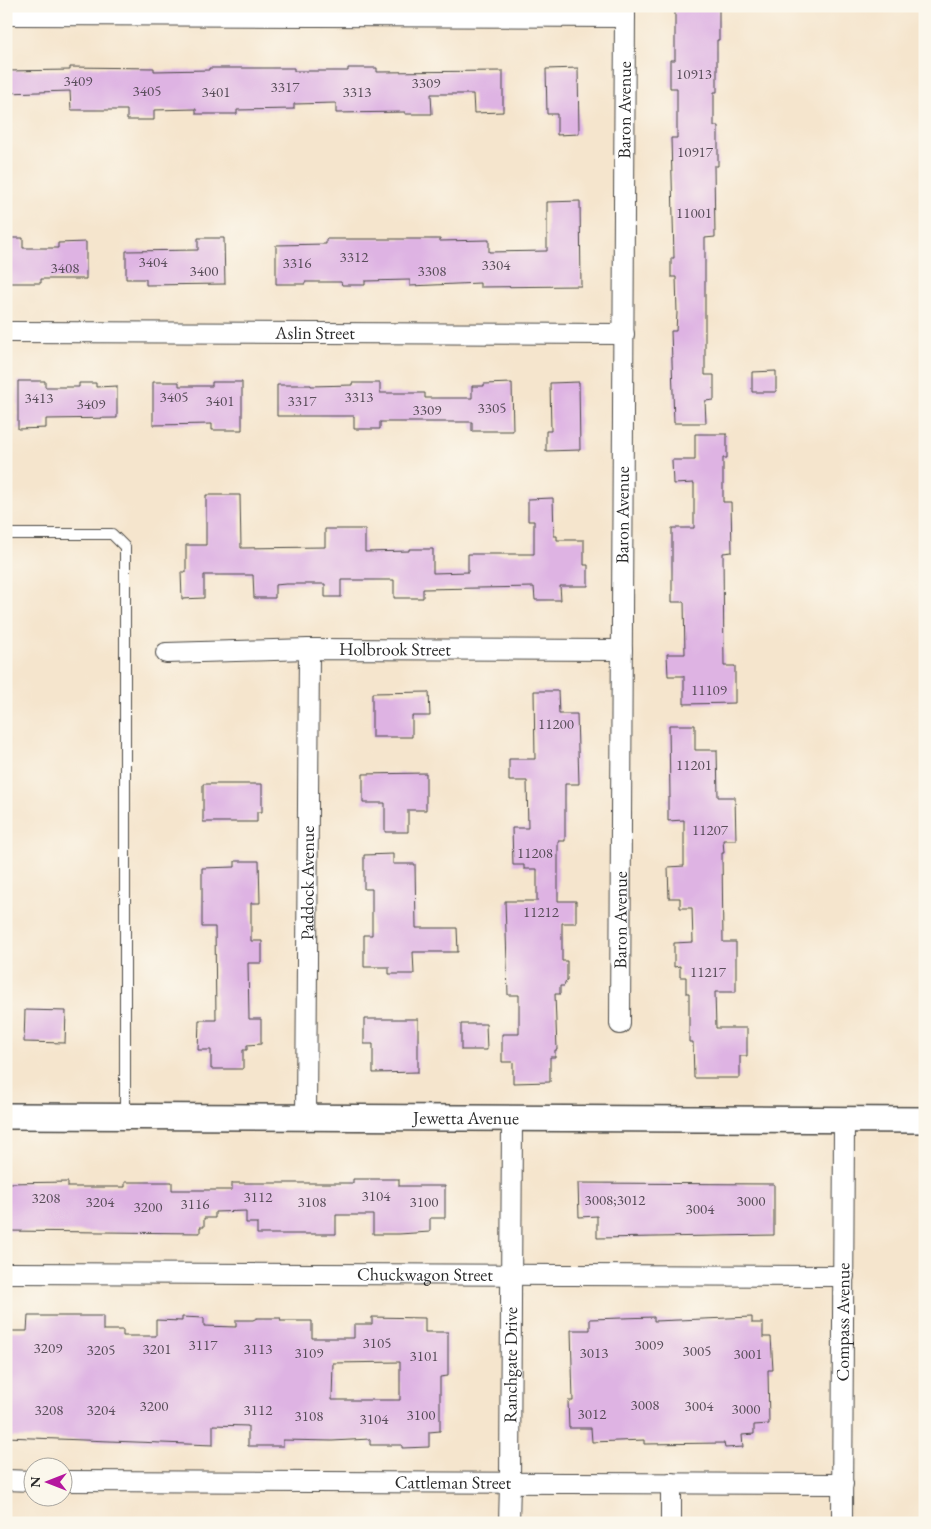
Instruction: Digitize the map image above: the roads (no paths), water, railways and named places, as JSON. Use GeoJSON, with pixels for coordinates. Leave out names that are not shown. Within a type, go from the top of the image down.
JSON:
{"type":"FeatureCollection","features":[{"type":"Feature","properties":{"kind":"street"},"geometry":{"type":"LineString","coordinates":[[6,15],[625,12]]}},
{"type":"Feature","properties":{"kind":"street","name":"Baron Avenue"},"geometry":{"type":"LineString","coordinates":[[620,1024],[625,12]]}},
{"type":"Feature","properties":{"kind":"street","name":"Aslin Street"},"geometry":{"type":"LineString","coordinates":[[6,332],[624,334]]}},
{"type":"Feature","properties":{"kind":"street","name":"Holbrook Street"},"geometry":{"type":"LineString","coordinates":[[166,653],[310,649],[622,650]]}},
{"type":"Feature","properties":{"kind":"street","name":"Paddock Avenue"},"geometry":{"type":"LineString","coordinates":[[306,1118],[310,649]]}},
{"type":"Feature","properties":{"kind":"street","name":"Jewetta Avenue"},"geometry":{"type":"LineString","coordinates":[[6,1116],[925,1120]]}},
{"type":"Feature","properties":{"kind":"street","name":"Ranchgate Drive"},"geometry":{"type":"LineString","coordinates":[[509,1523],[512,1118]]}},
{"type":"Feature","properties":{"kind":"street","name":"Compass Avenue"},"geometry":{"type":"LineString","coordinates":[[842,1523],[844,1120]]}},
{"type":"Feature","properties":{"kind":"street","name":"Chuckwagon Street"},"geometry":{"type":"LineString","coordinates":[[6,1273],[844,1276]]}},
{"type":"Feature","properties":{"kind":"street"},"geometry":{"type":"LineString","coordinates":[[6,1480],[22,1481]]}},
{"type":"Feature","properties":{"kind":"street","name":"Cattleman Street"},"geometry":{"type":"LineString","coordinates":[[72,1481],[843,1484]]}},
{"type":"Feature","properties":{"kind":"street"},"geometry":{"type":"LineString","coordinates":[[671,1484],[671,1523]]}},
{"type":"Feature","properties":{"kind":"lane"},"geometry":{"type":"LineString","coordinates":[[6,534],[112,534],[125,547],[125,1117]]}}]}
